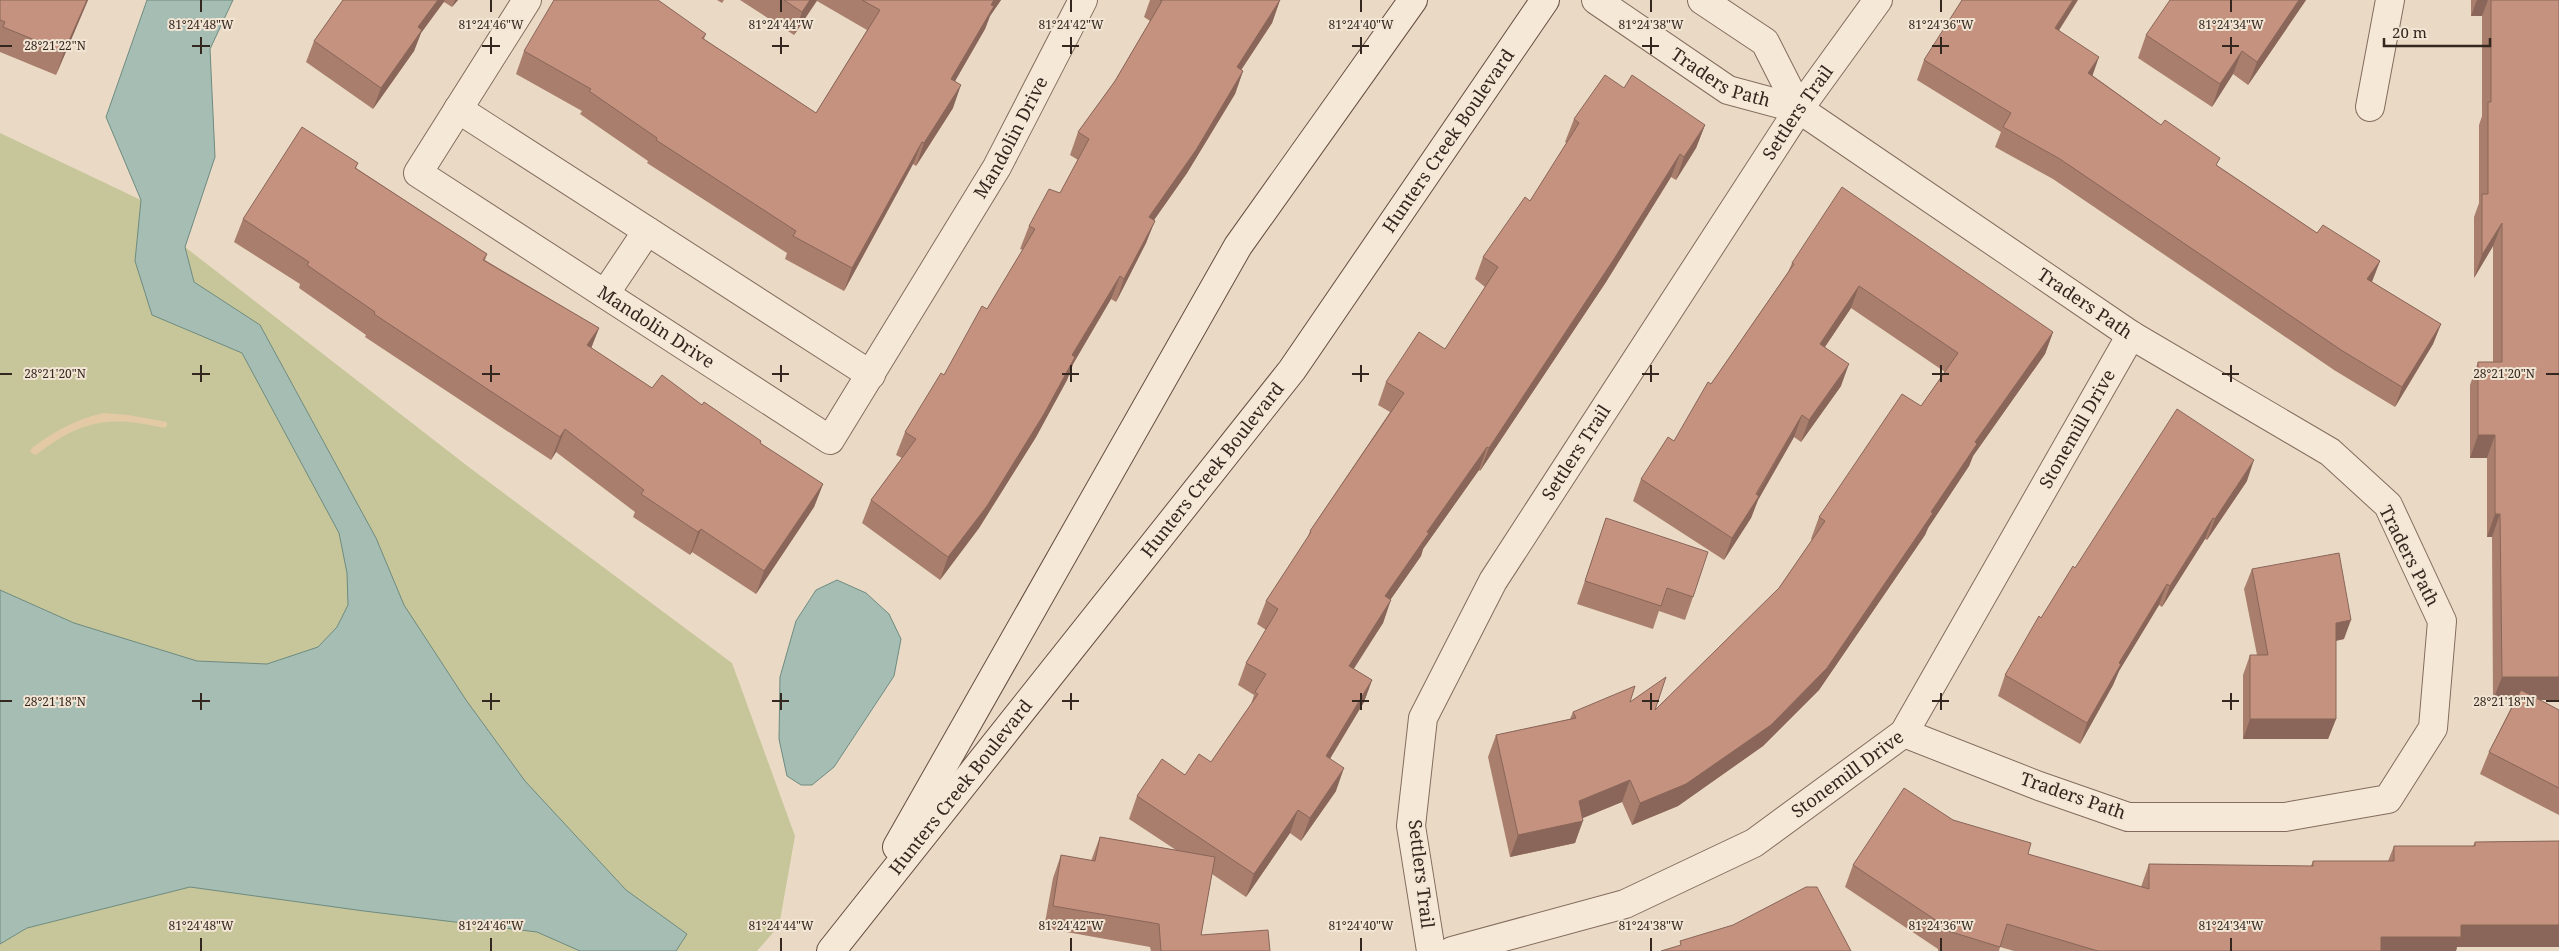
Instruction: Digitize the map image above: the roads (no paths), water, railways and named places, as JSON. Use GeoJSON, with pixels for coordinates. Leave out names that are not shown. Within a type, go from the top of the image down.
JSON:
{"type":"FeatureCollection","features":[{"type":"Feature","properties":{"kind":"street"},"geometry":{"type":"LineString","coordinates":[[527,0],[458,109],[871,375]]}},
{"type":"Feature","properties":{"kind":"street","name":"Mandolin Drive"},"geometry":{"type":"LineString","coordinates":[[458,109],[418,173],[830,440],[997,167],[1083,0]]}},
{"type":"Feature","properties":{"kind":"street","name":"Hunters Creek Boulevard"},"geometry":{"type":"LineString","coordinates":[[854,923],[1238,246],[1413,0]]}},
{"type":"Feature","properties":{"kind":"street","name":"Hunters Creek Boulevard"},"geometry":{"type":"LineString","coordinates":[[831,951],[1292,370],[1545,0]]}},
{"type":"Feature","properties":{"kind":"street","name":"Traders Path"},"geometry":{"type":"LineString","coordinates":[[1596,0],[1728,90],[1799,109],[2131,335],[2330,452],[2388,505],[2442,621],[2433,728],[2388,799],[2285,817],[2128,817],[2039,786],[1904,733]]}},
{"type":"Feature","properties":{"kind":"street","name":"Traders Path"},"geometry":{"type":"LineString","coordinates":[[1702,0],[1765,42],[1799,109]]}},
{"type":"Feature","properties":{"kind":"street","name":"Settlers Trail"},"geometry":{"type":"LineString","coordinates":[[1431,951],[1411,826],[1423,718],[1493,581],[1799,109],[1878,0]]}},
{"type":"Feature","properties":{"kind":"street"},"geometry":{"type":"LineString","coordinates":[[2370,106],[2390,0]]}},
{"type":"Feature","properties":{"kind":"street"},"geometry":{"type":"LineString","coordinates":[[605,294],[647,231]]}},
{"type":"Feature","properties":{"kind":"street","name":"Stonemill Drive"},"geometry":{"type":"LineString","coordinates":[[1452,951],[1625,904],[1754,843],[1904,733],[2131,335]]}}]}
